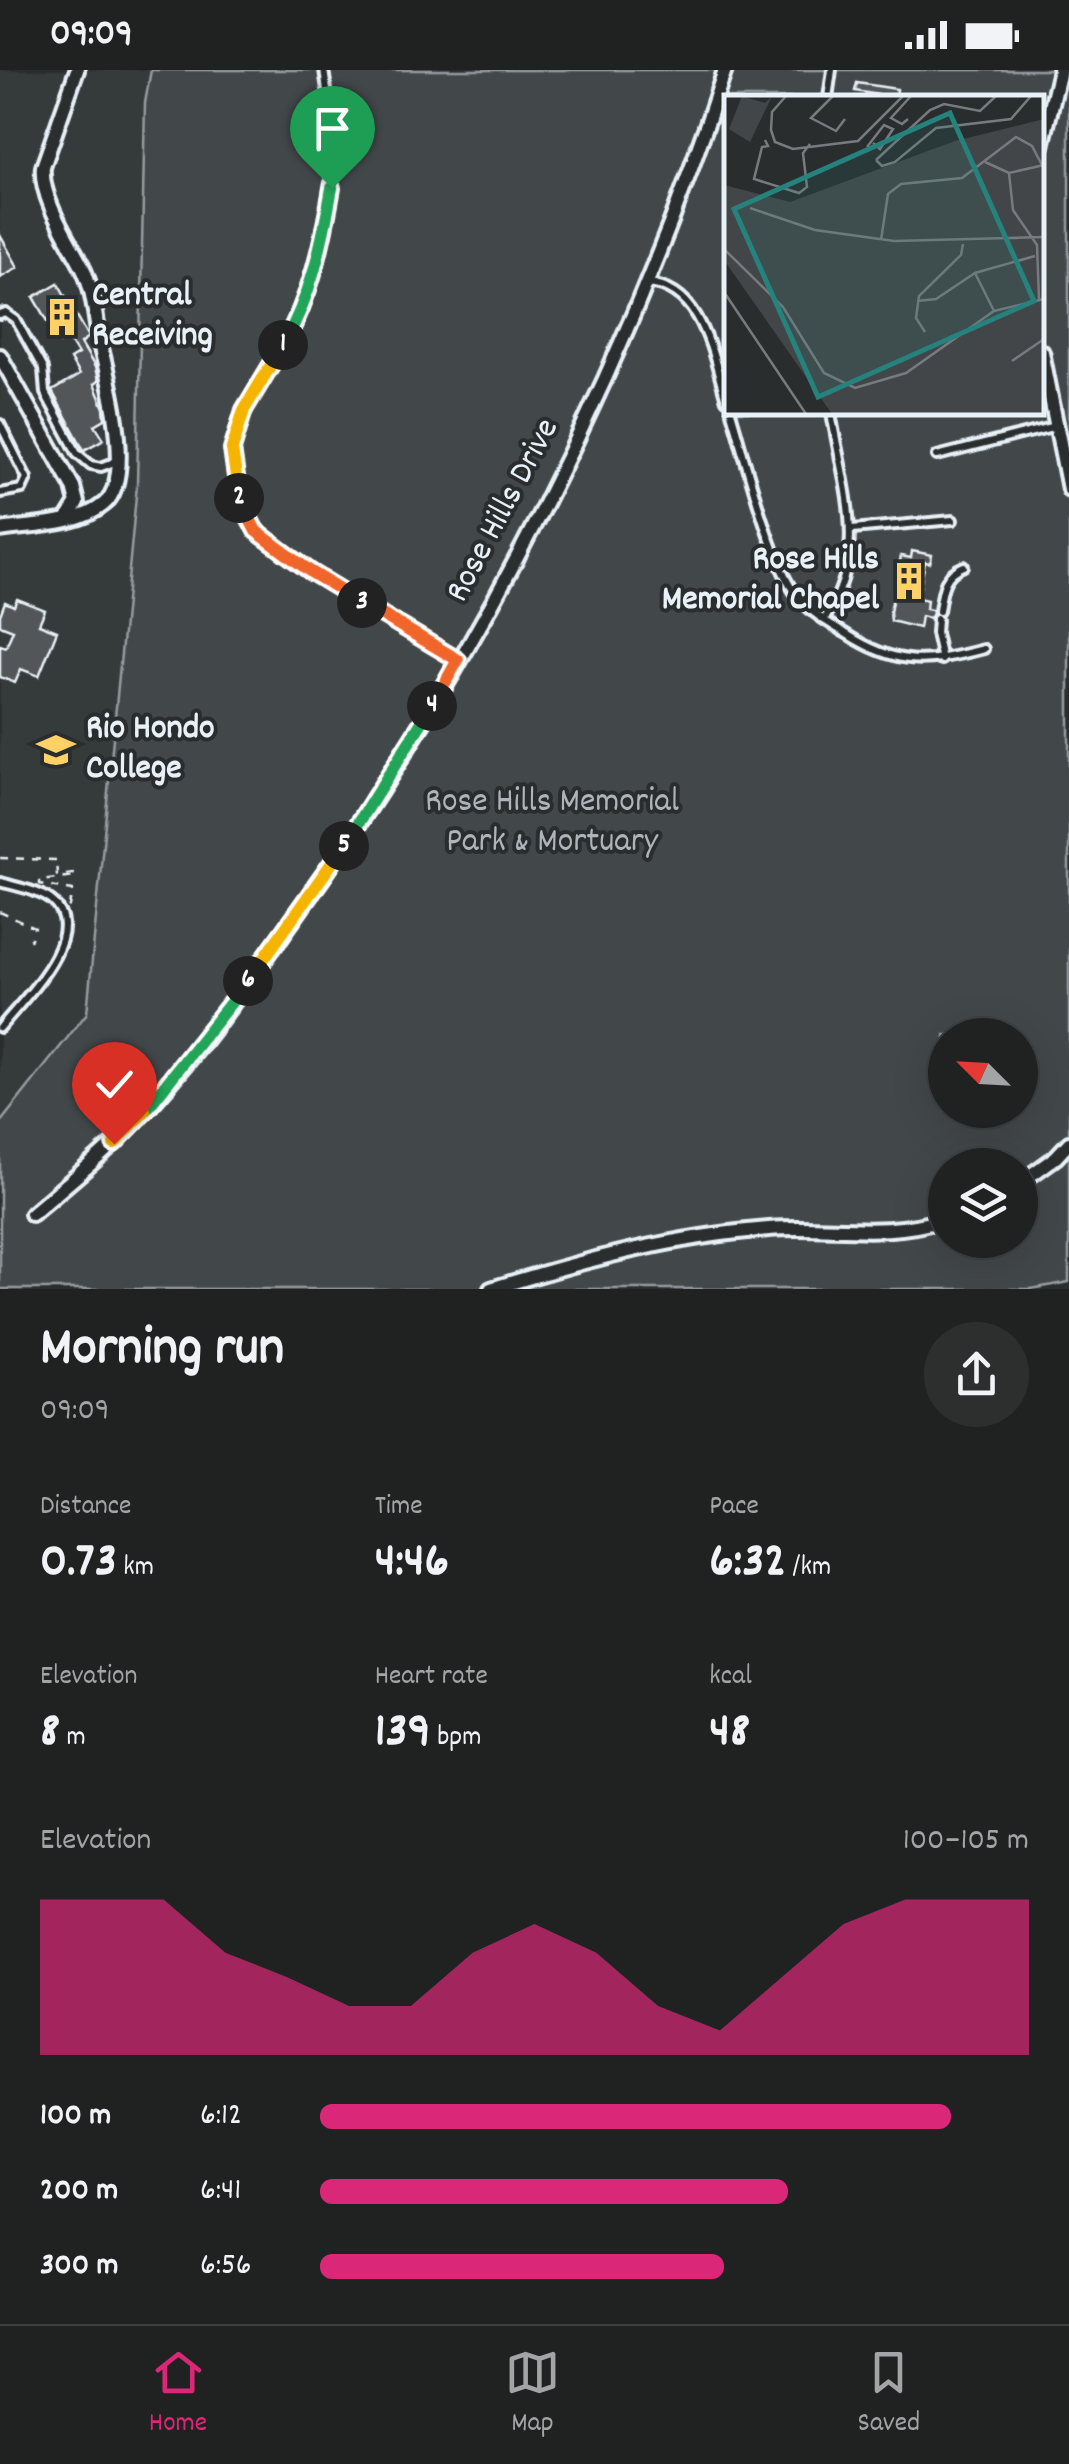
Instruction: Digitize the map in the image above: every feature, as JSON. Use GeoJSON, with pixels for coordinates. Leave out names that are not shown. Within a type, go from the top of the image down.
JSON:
{"type":"FeatureCollection","features":[{"type":"Feature","properties":{"kind":"street"},"geometry":{"type":"LineString","coordinates":[[0,530],[96,510],[107,502],[116,487],[115,403],[89,282],[69,247],[42,181],[43,167],[77,70]]}},
{"type":"Feature","properties":{"kind":"street","name":"Rose Hills Drive"},"geometry":{"type":"LineString","coordinates":[[32,1214],[114,1144],[184,1066],[324,876],[392,772],[570,454],[647,283],[725,70]]}},
{"type":"Feature","properties":{"kind":"street"},"geometry":{"type":"LineString","coordinates":[[1044,138],[1060,70]]}},
{"type":"Feature","properties":{"kind":"street"},"geometry":{"type":"LineString","coordinates":[[0,356],[73,486],[78,503],[67,519]]}},
{"type":"Feature","properties":{"kind":"street"},"geometry":{"type":"LineString","coordinates":[[1044,363],[1069,489]]}},
{"type":"Feature","properties":{"kind":"street"},"geometry":{"type":"LineString","coordinates":[[1038,1170],[1069,1143]]}},
{"type":"Feature","properties":{"kind":"street"},"geometry":{"type":"LineString","coordinates":[[490,1289],[565,1266],[695,1238],[773,1229],[881,1232],[928,1222]]}},
{"type":"Feature","properties":{"kind":"lane"},"geometry":{"type":"LineString","coordinates":[[324,70],[334,146],[332,188],[322,245],[296,323],[244,410],[232,449],[240,499],[256,531],[282,552],[458,660]]}},
{"type":"Feature","properties":{"kind":"lane"},"geometry":{"type":"LineString","coordinates":[[828,95],[832,70]]}},
{"type":"Feature","properties":{"kind":"lane"},"geometry":{"type":"LineString","coordinates":[[647,283],[666,284],[681,294],[697,314],[724,394]]}},
{"type":"Feature","properties":{"kind":"lane"},"geometry":{"type":"LineString","coordinates":[[0,315],[16,320],[43,369],[48,400],[77,452],[91,465],[117,462]]}},
{"type":"Feature","properties":{"kind":"lane"},"geometry":{"type":"LineString","coordinates":[[732,415],[783,571],[799,600],[873,652],[899,660],[942,660],[984,649]]}},
{"type":"Feature","properties":{"kind":"lane"},"geometry":{"type":"LineString","coordinates":[[824,620],[836,602],[848,564],[852,529],[832,415]]}},
{"type":"Feature","properties":{"kind":"lane"},"geometry":{"type":"LineString","coordinates":[[0,424],[27,478],[22,489],[0,493]]}},
{"type":"Feature","properties":{"kind":"lane"},"geometry":{"type":"LineString","coordinates":[[937,456],[1056,426]]}},
{"type":"Feature","properties":{"kind":"lane"},"geometry":{"type":"LineString","coordinates":[[852,529],[953,520]]}},
{"type":"Feature","properties":{"kind":"lane"},"geometry":{"type":"LineString","coordinates":[[942,660],[936,633],[943,586],[952,571],[964,566]]}},
{"type":"Feature","properties":{"kind":"lane"},"geometry":{"type":"LineString","coordinates":[[0,882],[52,901],[65,931],[60,951],[0,1028]]}},
{"type":"Feature","properties":{"kind":"path"},"geometry":{"type":"LineString","coordinates":[[0,858],[56,860],[57,875],[74,873],[75,876],[39,880],[38,884],[74,890],[68,917]]}},
{"type":"Feature","properties":{"kind":"path"},"geometry":{"type":"LineString","coordinates":[[0,912],[35,928],[30,941]]}},
{"type":"Feature","properties":{"kind":"shaded area","name":"Rio Hondo College"},"geometry":{"type":"Polygon","coordinates":[[[0,70],[151,70],[145,103],[137,485],[87,1014],[0,1123],[0,70]]]}},
{"type":"Feature","properties":{"kind":"green space","name":"Rose Hills Memorial Park & Mortuary"},"geometry":{"type":"Polygon","coordinates":[[[151,70],[1069,70],[1069,1282],[1031,1289],[0,1289],[0,1123],[87,1013],[137,485],[145,103],[151,70]]]}},
{"type":"Feature","properties":{"kind":"building"},"geometry":{"type":"Polygon","coordinates":[[[857,83],[897,89],[896,95],[855,91],[857,83]]]}},
{"type":"Feature","properties":{"kind":"building"},"geometry":{"type":"Polygon","coordinates":[[[0,235],[18,267],[0,277],[0,235]]]}},
{"type":"Feature","properties":{"kind":"building"},"geometry":{"type":"Polygon","coordinates":[[[58,283],[89,337],[81,343],[95,367],[98,381],[94,384],[104,408],[105,419],[95,425],[104,439],[84,450],[52,391],[79,375],[70,359],[78,354],[68,338],[60,342],[34,297],[58,283]]]}},
{"type":"Feature","properties":{"kind":"building","name":"Rose Hills Memorial Chapel"},"geometry":{"type":"Polygon","coordinates":[[[912,551],[932,555],[930,563],[925,562],[918,598],[927,600],[926,609],[933,614],[930,618],[921,616],[919,628],[891,621],[890,612],[901,556],[911,558],[912,551]]]}},
{"type":"Feature","properties":{"kind":"building"},"geometry":{"type":"Polygon","coordinates":[[[17,599],[45,610],[39,624],[57,631],[39,676],[21,669],[15,683],[0,677],[0,645],[6,647],[13,630],[0,625],[0,615],[5,602],[14,606],[17,599]]]}},
{"type":"Feature","properties":{"kind":"place","name":"Central Receiving"},"geometry":{"type":"Point","coordinates":[62,317]}},
{"type":"Feature","properties":{"kind":"place","name":"Rose Hills Memorial Chapel"},"geometry":{"type":"Point","coordinates":[909,581]}},
{"type":"Feature","properties":{"kind":"place","name":"Rio Hondo College"},"geometry":{"type":"Point","coordinates":[56,750]}},
{"type":"Feature","properties":{"kind":"route"},"geometry":{"type":"LineString","coordinates":[[114,1144],[184,1066],[324,876],[458,660],[282,552],[256,531],[240,499],[232,449],[244,410],[296,323],[309,290],[332,188]]}}]}
